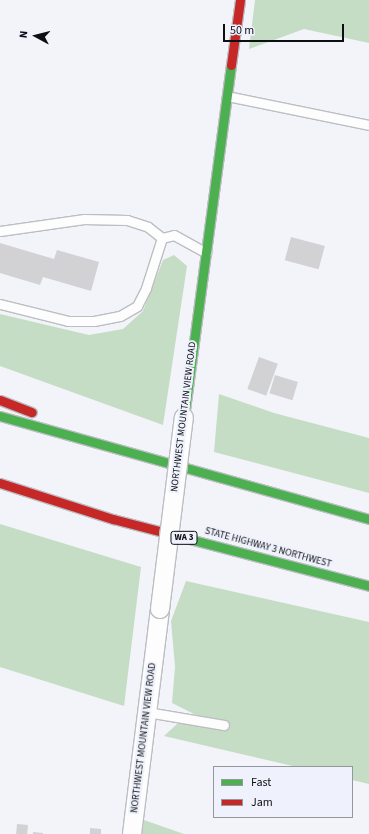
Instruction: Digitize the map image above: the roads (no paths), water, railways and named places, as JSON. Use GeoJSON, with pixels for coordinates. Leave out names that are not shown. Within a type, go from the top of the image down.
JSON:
{"type":"FeatureCollection","features":[{"type":"Feature","properties":{"kind":"main road","name":"NORTHWEST MOUNTAIN VIEW ROAD"},"geometry":{"type":"LineString","coordinates":[[184,417],[240,0]]}},
{"type":"Feature","properties":{"kind":"main road"},"geometry":{"type":"LineString","coordinates":[[0,400],[160,461]]}},
{"type":"Feature","properties":{"kind":"main road"},"geometry":{"type":"LineString","coordinates":[[0,416],[369,519]]}},
{"type":"Feature","properties":{"kind":"main road","name":"STATE HIGHWAY 3 NORTHWEST"},"geometry":{"type":"LineString","coordinates":[[0,483],[113,519],[369,586]]}},
{"type":"Feature","properties":{"kind":"street","name":"NORTHWEST MOUNTAIN VIEW ROAD"},"geometry":{"type":"LineString","coordinates":[[132,834],[184,417]]}},
{"type":"Feature","properties":{"kind":"lane"},"geometry":{"type":"LineString","coordinates":[[227,96],[369,125]]}},
{"type":"Feature","properties":{"kind":"lane"},"geometry":{"type":"LineString","coordinates":[[0,231],[84,219],[127,220],[148,227],[162,238]]}},
{"type":"Feature","properties":{"kind":"lane"},"geometry":{"type":"LineString","coordinates":[[162,238],[174,235],[206,253]]}},
{"type":"Feature","properties":{"kind":"lane"},"geometry":{"type":"LineString","coordinates":[[0,304],[68,321],[94,321],[120,316],[137,306],[146,288],[162,238]]}},
{"type":"Feature","properties":{"kind":"lane"},"geometry":{"type":"LineString","coordinates":[[147,712],[224,725]]}}]}
